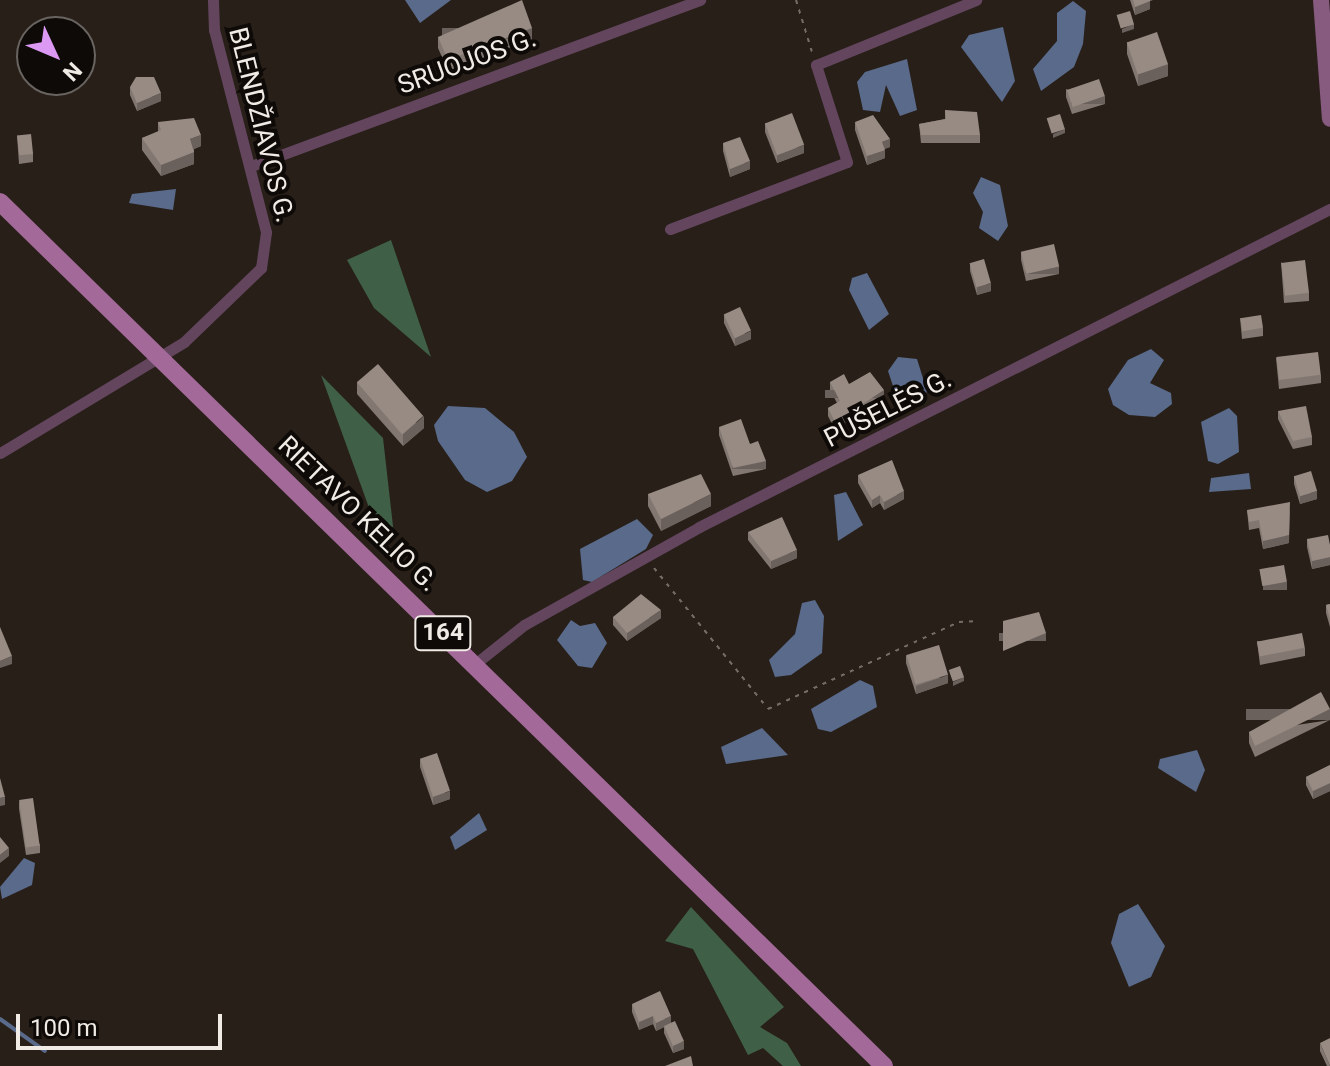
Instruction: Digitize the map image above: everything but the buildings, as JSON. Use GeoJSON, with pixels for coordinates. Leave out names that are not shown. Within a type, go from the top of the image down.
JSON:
{"type":"FeatureCollection","features":[{"type":"Feature","properties":{"kind":"main road"},"geometry":{"type":"LineString","coordinates":[[1321,0],[1330,119]]}},
{"type":"Feature","properties":{"kind":"main road","name":"RIETAVO KELIO G."},"geometry":{"type":"LineString","coordinates":[[0,202],[884,1066]]}},
{"type":"Feature","properties":{"kind":"street","name":"BLENDŽIAVOS G."},"geometry":{"type":"LineString","coordinates":[[0,453],[160,358],[229,306],[261,268],[266,232],[214,30],[213,0]]}},
{"type":"Feature","properties":{"kind":"street","name":"SRUOJOS G."},"geometry":{"type":"LineString","coordinates":[[251,166],[700,0]]}},
{"type":"Feature","properties":{"kind":"street"},"geometry":{"type":"LineString","coordinates":[[670,229],[847,162],[816,65],[976,0]]}},
{"type":"Feature","properties":{"kind":"street","name":"PUŠELĖS G."},"geometry":{"type":"LineString","coordinates":[[475,664],[524,625],[649,561],[699,527],[1330,209]]}},
{"type":"Feature","properties":{"kind":"path"},"geometry":{"type":"LineString","coordinates":[[796,0],[816,65]]}},
{"type":"Feature","properties":{"kind":"path"},"geometry":{"type":"LineString","coordinates":[[649,561],[768,709],[959,622],[979,621]]}},
{"type":"Feature","properties":{"kind":"green space"},"geometry":{"type":"Polygon","coordinates":[[[391,240],[431,357],[374,308],[347,260],[391,240]]]}},
{"type":"Feature","properties":{"kind":"green space"},"geometry":{"type":"Polygon","coordinates":[[[321,375],[383,438],[394,535],[372,516],[321,375]]]}},
{"type":"Feature","properties":{"kind":"green space"},"geometry":{"type":"Polygon","coordinates":[[[691,907],[784,1007],[760,1027],[787,1043],[801,1066],[783,1066],[763,1048],[748,1055],[693,949],[665,941],[691,907]]]}},
{"type":"Feature","properties":{"kind":"water"},"geometry":{"type":"Polygon","coordinates":[[[405,0],[451,0],[420,23],[405,0]]]}},
{"type":"Feature","properties":{"kind":"water"},"geometry":{"type":"Polygon","coordinates":[[[1073,1],[1086,11],[1083,44],[1074,67],[1041,91],[1033,69],[1057,41],[1057,13],[1073,1]]]}},
{"type":"Feature","properties":{"kind":"water"},"geometry":{"type":"Polygon","coordinates":[[[1003,27],[1015,81],[1002,102],[961,47],[969,35],[1003,27]]]}},
{"type":"Feature","properties":{"kind":"water"},"geometry":{"type":"Polygon","coordinates":[[[907,59],[917,110],[900,116],[886,85],[880,112],[863,110],[857,82],[865,72],[907,59]]]}},
{"type":"Feature","properties":{"kind":"water"},"geometry":{"type":"Polygon","coordinates":[[[981,177],[1000,185],[1008,226],[998,241],[979,228],[983,212],[973,193],[981,177]]]}},
{"type":"Feature","properties":{"kind":"water"},"geometry":{"type":"Polygon","coordinates":[[[176,189],[173,210],[129,203],[132,194],[176,189]]]}},
{"type":"Feature","properties":{"kind":"water"},"geometry":{"type":"Polygon","coordinates":[[[867,273],[889,314],[869,330],[849,290],[852,278],[867,273]]]}},
{"type":"Feature","properties":{"kind":"water"},"geometry":{"type":"Polygon","coordinates":[[[1151,349],[1164,360],[1150,383],[1171,393],[1172,404],[1155,417],[1129,415],[1113,405],[1108,389],[1128,360],[1151,349]]]}},
{"type":"Feature","properties":{"kind":"water"},"geometry":{"type":"Polygon","coordinates":[[[898,357],[917,359],[927,391],[922,404],[902,401],[894,389],[888,371],[898,357]]]}},
{"type":"Feature","properties":{"kind":"water"},"geometry":{"type":"Polygon","coordinates":[[[448,406],[485,408],[514,432],[527,457],[512,481],[487,492],[465,480],[438,441],[434,425],[448,406]]]}},
{"type":"Feature","properties":{"kind":"water"},"geometry":{"type":"Polygon","coordinates":[[[1229,408],[1237,416],[1239,452],[1218,464],[1208,461],[1201,422],[1229,408]]]}},
{"type":"Feature","properties":{"kind":"water"},"geometry":{"type":"Polygon","coordinates":[[[1249,473],[1251,489],[1209,492],[1211,478],[1249,473]]]}},
{"type":"Feature","properties":{"kind":"water"},"geometry":{"type":"Polygon","coordinates":[[[846,492],[863,525],[838,541],[834,495],[846,492]]]}},
{"type":"Feature","properties":{"kind":"water"},"geometry":{"type":"Polygon","coordinates":[[[637,519],[653,535],[646,549],[592,582],[583,580],[580,549],[637,519]]]}},
{"type":"Feature","properties":{"kind":"water"},"geometry":{"type":"Polygon","coordinates":[[[815,600],[824,616],[822,653],[791,675],[775,677],[769,660],[795,634],[802,603],[815,600]]]}},
{"type":"Feature","properties":{"kind":"water"},"geometry":{"type":"Polygon","coordinates":[[[571,620],[580,626],[595,623],[607,643],[592,668],[578,666],[557,640],[571,620]]]}},
{"type":"Feature","properties":{"kind":"water"},"geometry":{"type":"Polygon","coordinates":[[[860,680],[873,686],[877,707],[831,732],[818,729],[811,709],[860,680]]]}},
{"type":"Feature","properties":{"kind":"water"},"geometry":{"type":"Polygon","coordinates":[[[762,728],[788,755],[726,764],[721,747],[762,728]]]}},
{"type":"Feature","properties":{"kind":"water"},"geometry":{"type":"Polygon","coordinates":[[[1197,750],[1205,770],[1196,792],[1158,768],[1160,759],[1197,750]]]}},
{"type":"Feature","properties":{"kind":"water"},"geometry":{"type":"Polygon","coordinates":[[[479,813],[487,830],[455,850],[450,837],[479,813]]]}},
{"type":"Feature","properties":{"kind":"water"},"geometry":{"type":"Polygon","coordinates":[[[24,858],[35,863],[32,885],[2,899],[0,887],[24,858]]]}},
{"type":"Feature","properties":{"kind":"water"},"geometry":{"type":"Polygon","coordinates":[[[1138,904],[1165,946],[1151,977],[1129,987],[1111,943],[1119,914],[1138,904]]]}},
{"type":"Feature","properties":{"kind":"waterway"},"geometry":{"type":"LineString","coordinates":[[0,1019],[45,1051]]}}]}
